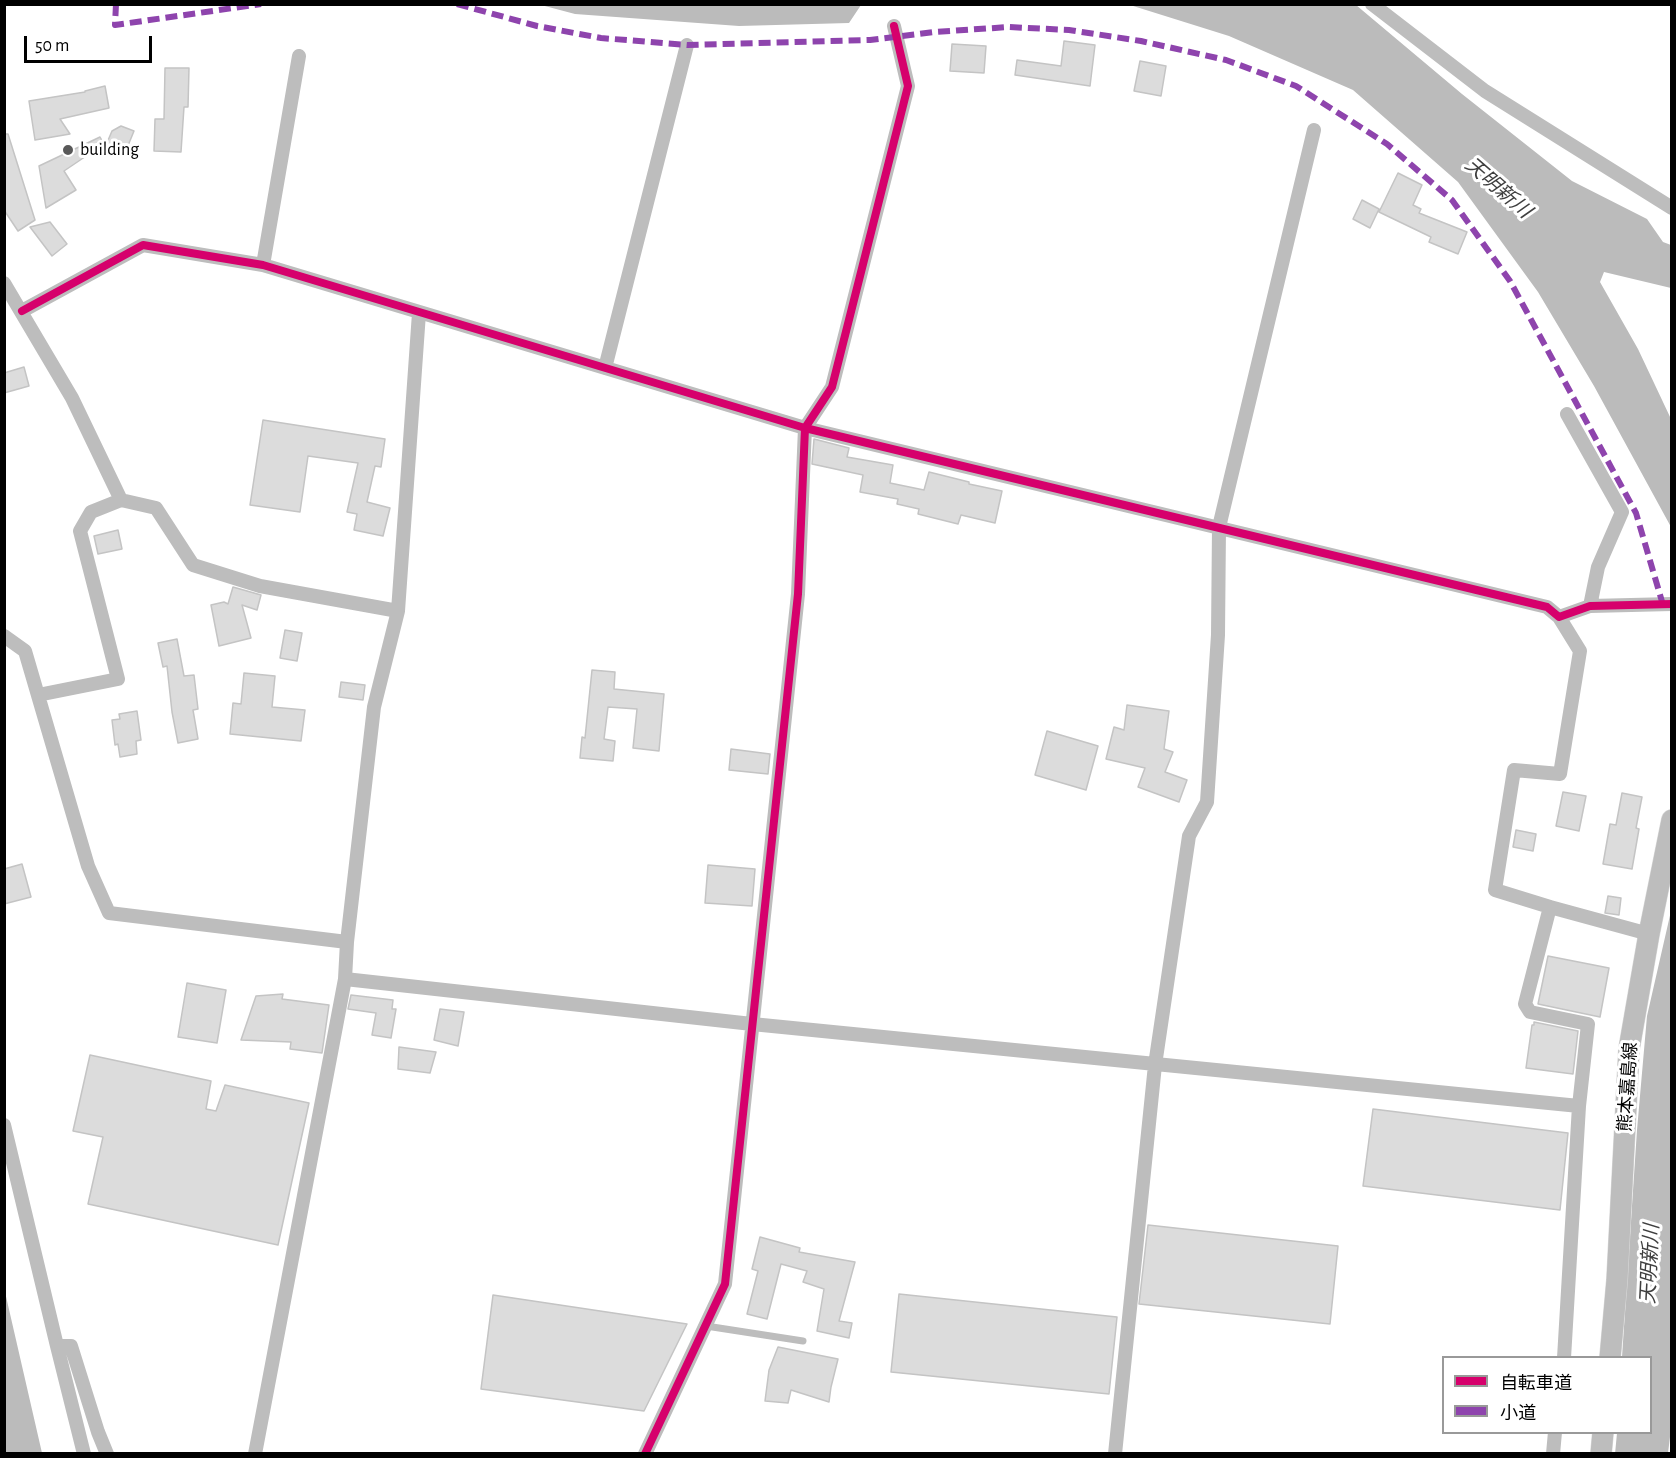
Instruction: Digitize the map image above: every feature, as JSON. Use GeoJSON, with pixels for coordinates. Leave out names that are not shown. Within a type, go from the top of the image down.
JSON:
{"type":"FeatureCollection","features":[{"type":"Feature","properties":{"kind":"main road","name":"熊本嘉島線"},"geometry":{"type":"LineString","coordinates":[[1610,1356],[1617,1280],[1629,1049],[1671,820]]}},
{"type":"Feature","properties":{"kind":"main road"},"geometry":{"type":"LineString","coordinates":[[1601,1454],[1603,1434]]}},
{"type":"Feature","properties":{"kind":"street"},"geometry":{"type":"LineString","coordinates":[[1372,4],[1485,91],[1671,208]]}},
{"type":"Feature","properties":{"kind":"street"},"geometry":{"type":"LineString","coordinates":[[645,1454],[725,1284],[798,594],[805,428],[832,387],[908,86],[894,26]]}},
{"type":"Feature","properties":{"kind":"street"},"geometry":{"type":"LineString","coordinates":[[605,369],[687,45]]}},
{"type":"Feature","properties":{"kind":"street"},"geometry":{"type":"LineString","coordinates":[[264,265],[299,56]]}},
{"type":"Feature","properties":{"kind":"street"},"geometry":{"type":"LineString","coordinates":[[1115,1454],[1155,1065],[1189,836],[1207,802],[1218,634],[1219,528],[1314,130]]}},
{"type":"Feature","properties":{"kind":"street"},"geometry":{"type":"LineString","coordinates":[[22,311],[143,244],[264,265],[805,428],[1548,607],[1559,617],[1580,651],[1560,774],[1514,770],[1495,890],[1649,933]]}},
{"type":"Feature","properties":{"kind":"street"},"geometry":{"type":"LineString","coordinates":[[4,283],[72,398],[121,500]]}},
{"type":"Feature","properties":{"kind":"street"},"geometry":{"type":"LineString","coordinates":[[255,1454],[345,979],[347,942],[374,707],[398,611],[419,313]]}},
{"type":"Feature","properties":{"kind":"street"},"geometry":{"type":"LineString","coordinates":[[1568,414],[1622,512],[1598,567],[1590,606]]}},
{"type":"Feature","properties":{"kind":"street"},"geometry":{"type":"LineString","coordinates":[[38,695],[118,680],[80,531],[91,512],[121,500],[156,508],[193,565],[260,586],[398,611]]}},
{"type":"Feature","properties":{"kind":"street"},"geometry":{"type":"LineString","coordinates":[[1559,617],[1590,606],[1671,604]]}},
{"type":"Feature","properties":{"kind":"street"},"geometry":{"type":"LineString","coordinates":[[4,636],[25,651],[88,866],[109,913],[347,942]]}},
{"type":"Feature","properties":{"kind":"street"},"geometry":{"type":"LineString","coordinates":[[1550,907],[1525,1004],[1530,1012],[1587,1024],[1564,1356]]}},
{"type":"Feature","properties":{"kind":"street"},"geometry":{"type":"LineString","coordinates":[[345,979],[753,1024],[1580,1106]]}},
{"type":"Feature","properties":{"kind":"street"},"geometry":{"type":"LineString","coordinates":[[4,1125],[84,1454]]}},
{"type":"Feature","properties":{"kind":"street"},"geometry":{"type":"LineString","coordinates":[[57,1346],[71,1346],[107,1454]]}},
{"type":"Feature","properties":{"kind":"street"},"geometry":{"type":"LineString","coordinates":[[1553,1454],[1556,1434]]}},
{"type":"Feature","properties":{"kind":"lane"},"geometry":{"type":"LineString","coordinates":[[706,1326],[803,1341]]}},
{"type":"Feature","properties":{"kind":"water"},"geometry":{"type":"Polygon","coordinates":[[[861,4],[849,23],[739,26],[575,14],[541,5],[861,4]]]}},
{"type":"Feature","properties":{"kind":"water","name":"天明新川"},"geometry":{"type":"Polygon","coordinates":[[[1130,5],[1356,5],[1462,94],[1572,181],[1647,219],[1663,242],[1671,245],[1671,288],[1604,272],[1600,282],[1638,349],[1671,419],[1671,527],[1594,386],[1538,292],[1458,182],[1353,90],[1229,36],[1130,5]]]}},
{"type":"Feature","properties":{"kind":"water","name":"天明新川"},"geometry":{"type":"Polygon","coordinates":[[[1671,911],[1671,1429],[1668,1453],[1615,1454],[1617,1434],[1652,1434],[1652,1356],[1622,1356],[1647,1016],[1671,911]]]}},
{"type":"Feature","properties":{"kind":"water"},"geometry":{"type":"Polygon","coordinates":[[[5,1292],[42,1453],[5,1453],[5,1292]]]}},
{"type":"Feature","properties":{"kind":"building"},"geometry":{"type":"Polygon","coordinates":[[[1064,41],[1095,45],[1090,86],[1015,75],[1017,60],[1061,66],[1064,41]]]}},
{"type":"Feature","properties":{"kind":"building"},"geometry":{"type":"Polygon","coordinates":[[[952,44],[986,46],[984,73],[950,71],[952,44]]]}},
{"type":"Feature","properties":{"kind":"building"},"geometry":{"type":"Polygon","coordinates":[[[1140,61],[1166,66],[1161,96],[1134,91],[1140,61]]]}},
{"type":"Feature","properties":{"kind":"building"},"geometry":{"type":"Polygon","coordinates":[[[165,68],[189,68],[188,107],[184,107],[181,152],[154,151],[155,119],[164,119],[165,68]]]}},
{"type":"Feature","properties":{"kind":"building"},"geometry":{"type":"Polygon","coordinates":[[[105,86],[109,108],[60,119],[70,134],[35,140],[29,101],[85,92],[105,86]]]}},
{"type":"Feature","properties":{"kind":"building"},"geometry":{"type":"Polygon","coordinates":[[[121,126],[134,131],[125,153],[106,145],[112,131],[121,126]]]}},
{"type":"Feature","properties":{"kind":"building"},"geometry":{"type":"Polygon","coordinates":[[[4,134],[8,134],[35,220],[18,231],[4,210],[4,134]]]}},
{"type":"Feature","properties":{"kind":"building"},"geometry":{"type":"Polygon","coordinates":[[[100,137],[104,144],[64,171],[76,190],[46,208],[39,166],[100,137]]]}},
{"type":"Feature","properties":{"kind":"building"},"geometry":{"type":"Polygon","coordinates":[[[1398,173],[1422,185],[1413,205],[1421,209],[1419,213],[1467,232],[1458,254],[1429,242],[1431,237],[1379,212],[1398,173]]]}},
{"type":"Feature","properties":{"kind":"building"},"geometry":{"type":"Polygon","coordinates":[[[1362,200],[1379,209],[1370,228],[1353,219],[1362,200]]]}},
{"type":"Feature","properties":{"kind":"building"},"geometry":{"type":"Polygon","coordinates":[[[50,222],[67,244],[52,256],[30,227],[50,222]]]}},
{"type":"Feature","properties":{"kind":"building"},"geometry":{"type":"Polygon","coordinates":[[[24,367],[29,386],[4,393],[4,373],[24,367]]]}},
{"type":"Feature","properties":{"kind":"building"},"geometry":{"type":"Polygon","coordinates":[[[263,420],[385,439],[381,467],[375,466],[367,502],[390,508],[383,536],[354,530],[357,514],[347,512],[358,463],[308,456],[300,512],[250,505],[263,420]]]}},
{"type":"Feature","properties":{"kind":"building"},"geometry":{"type":"Polygon","coordinates":[[[814,439],[849,448],[847,457],[893,465],[890,483],[924,490],[929,472],[1002,491],[995,523],[961,515],[958,524],[918,514],[919,509],[897,504],[898,499],[860,492],[863,475],[812,464],[814,439]]]}},
{"type":"Feature","properties":{"kind":"building"},"geometry":{"type":"Polygon","coordinates":[[[118,530],[122,549],[98,554],[94,536],[118,530]]]}},
{"type":"Feature","properties":{"kind":"building"},"geometry":{"type":"Polygon","coordinates":[[[233,587],[261,595],[257,610],[242,605],[251,638],[219,646],[211,605],[224,602],[228,604],[233,587]]]}},
{"type":"Feature","properties":{"kind":"building"},"geometry":{"type":"Polygon","coordinates":[[[285,630],[302,633],[297,661],[280,658],[285,630]]]}},
{"type":"Feature","properties":{"kind":"building"},"geometry":{"type":"Polygon","coordinates":[[[177,639],[184,676],[194,675],[198,709],[193,710],[198,739],[178,743],[167,666],[163,667],[158,643],[177,639]]]}},
{"type":"Feature","properties":{"kind":"building"},"geometry":{"type":"Polygon","coordinates":[[[592,670],[615,672],[614,689],[664,694],[659,751],[633,748],[637,709],[608,707],[604,739],[615,741],[613,761],[580,758],[582,737],[585,738],[592,670]]]}},
{"type":"Feature","properties":{"kind":"building"},"geometry":{"type":"Polygon","coordinates":[[[244,673],[275,676],[272,707],[305,710],[301,741],[230,734],[233,703],[241,704],[244,673]]]}},
{"type":"Feature","properties":{"kind":"building"},"geometry":{"type":"Polygon","coordinates":[[[341,682],[365,685],[363,700],[339,697],[341,682]]]}},
{"type":"Feature","properties":{"kind":"building"},"geometry":{"type":"Polygon","coordinates":[[[1127,705],[1169,711],[1164,749],[1173,752],[1165,772],[1187,780],[1179,802],[1138,787],[1145,768],[1106,759],[1114,727],[1124,730],[1127,705]]]}},
{"type":"Feature","properties":{"kind":"building"},"geometry":{"type":"Polygon","coordinates":[[[137,711],[141,740],[136,741],[137,754],[120,757],[118,744],[115,745],[112,720],[120,719],[119,714],[137,711]]]}},
{"type":"Feature","properties":{"kind":"building"},"geometry":{"type":"Polygon","coordinates":[[[1047,731],[1098,746],[1086,790],[1035,775],[1047,731]]]}},
{"type":"Feature","properties":{"kind":"building"},"geometry":{"type":"Polygon","coordinates":[[[731,749],[770,754],[768,774],[729,770],[731,749]]]}},
{"type":"Feature","properties":{"kind":"building"},"geometry":{"type":"Polygon","coordinates":[[[1563,792],[1586,796],[1579,831],[1556,826],[1563,792]]]}},
{"type":"Feature","properties":{"kind":"building"},"geometry":{"type":"Polygon","coordinates":[[[1622,793],[1642,797],[1632,869],[1603,864],[1610,824],[1616,825],[1622,793]]]}},
{"type":"Feature","properties":{"kind":"building"},"geometry":{"type":"Polygon","coordinates":[[[1516,830],[1536,834],[1533,851],[1513,847],[1516,830]]]}},
{"type":"Feature","properties":{"kind":"building"},"geometry":{"type":"Polygon","coordinates":[[[22,864],[31,897],[4,904],[4,869],[22,864]]]}},
{"type":"Feature","properties":{"kind":"building"},"geometry":{"type":"Polygon","coordinates":[[[708,865],[755,869],[752,906],[705,903],[708,865]]]}},
{"type":"Feature","properties":{"kind":"building"},"geometry":{"type":"Polygon","coordinates":[[[1608,896],[1621,898],[1619,915],[1605,913],[1608,896]]]}},
{"type":"Feature","properties":{"kind":"building"},"geometry":{"type":"Polygon","coordinates":[[[1548,956],[1609,968],[1600,1017],[1538,1004],[1548,956]]]}},
{"type":"Feature","properties":{"kind":"building"},"geometry":{"type":"Polygon","coordinates":[[[187,983],[226,990],[217,1043],[178,1037],[187,983]]]}},
{"type":"Feature","properties":{"kind":"building"},"geometry":{"type":"Polygon","coordinates":[[[283,994],[282,999],[329,1005],[322,1053],[290,1049],[291,1042],[241,1040],[256,996],[283,994]]]}},
{"type":"Feature","properties":{"kind":"building"},"geometry":{"type":"Polygon","coordinates":[[[351,995],[393,1000],[392,1009],[396,1009],[391,1038],[372,1035],[376,1013],[348,1009],[351,995]]]}},
{"type":"Feature","properties":{"kind":"building"},"geometry":{"type":"Polygon","coordinates":[[[440,1009],[464,1012],[458,1046],[434,1040],[440,1009]]]}},
{"type":"Feature","properties":{"kind":"building"},"geometry":{"type":"Polygon","coordinates":[[[1534,1022],[1578,1031],[1573,1074],[1526,1068],[1534,1022]]]}},
{"type":"Feature","properties":{"kind":"building"},"geometry":{"type":"Polygon","coordinates":[[[399,1047],[436,1052],[430,1073],[398,1069],[399,1047]]]}},
{"type":"Feature","properties":{"kind":"building"},"geometry":{"type":"Polygon","coordinates":[[[90,1055],[211,1081],[206,1109],[216,1111],[225,1085],[309,1103],[278,1245],[88,1204],[103,1137],[73,1131],[90,1055]]]}},
{"type":"Feature","properties":{"kind":"building"},"geometry":{"type":"Polygon","coordinates":[[[1373,1109],[1568,1133],[1560,1210],[1363,1186],[1373,1109]]]}},
{"type":"Feature","properties":{"kind":"building"},"geometry":{"type":"Polygon","coordinates":[[[1148,1225],[1338,1246],[1330,1324],[1139,1304],[1148,1225]]]}},
{"type":"Feature","properties":{"kind":"building"},"geometry":{"type":"Polygon","coordinates":[[[760,1237],[800,1248],[799,1252],[855,1262],[839,1321],[852,1323],[849,1338],[817,1331],[824,1289],[803,1282],[807,1271],[781,1264],[767,1319],[747,1314],[758,1271],[752,1269],[760,1237]]]}},
{"type":"Feature","properties":{"kind":"building"},"geometry":{"type":"Polygon","coordinates":[[[899,1294],[1117,1317],[1109,1394],[891,1372],[899,1294]]]}},
{"type":"Feature","properties":{"kind":"building"},"geometry":{"type":"Polygon","coordinates":[[[493,1295],[687,1324],[644,1411],[481,1389],[493,1295]]]}},
{"type":"Feature","properties":{"kind":"building"},"geometry":{"type":"Polygon","coordinates":[[[778,1347],[838,1359],[829,1402],[791,1390],[788,1403],[765,1401],[769,1370],[778,1347]]]}},
{"type":"Feature","properties":{"kind":"marked path"},"geometry":{"type":"LineString","coordinates":[[116,4],[115,25],[261,4]]}},
{"type":"Feature","properties":{"kind":"marked path"},"geometry":{"type":"LineString","coordinates":[[457,4],[537,26],[601,38],[687,45],[870,40],[934,32],[1009,27],[1069,30],[1141,41],[1226,60],[1296,86],[1387,144],[1452,200],[1510,281],[1636,513],[1663,605]]}},
{"type":"Feature","properties":{"kind":"cycle path"},"geometry":{"type":"LineString","coordinates":[[645,1454],[725,1284],[798,594],[805,428],[832,387],[908,86],[894,26]]}},
{"type":"Feature","properties":{"kind":"cycle path"},"geometry":{"type":"LineString","coordinates":[[22,311],[143,245],[263,265],[805,428],[1547,607],[1559,617],[1590,606],[1672,604]]}},
{"type":"Feature","properties":{"kind":"place","name":"building"},"geometry":{"type":"Point","coordinates":[68,150]}}]}
